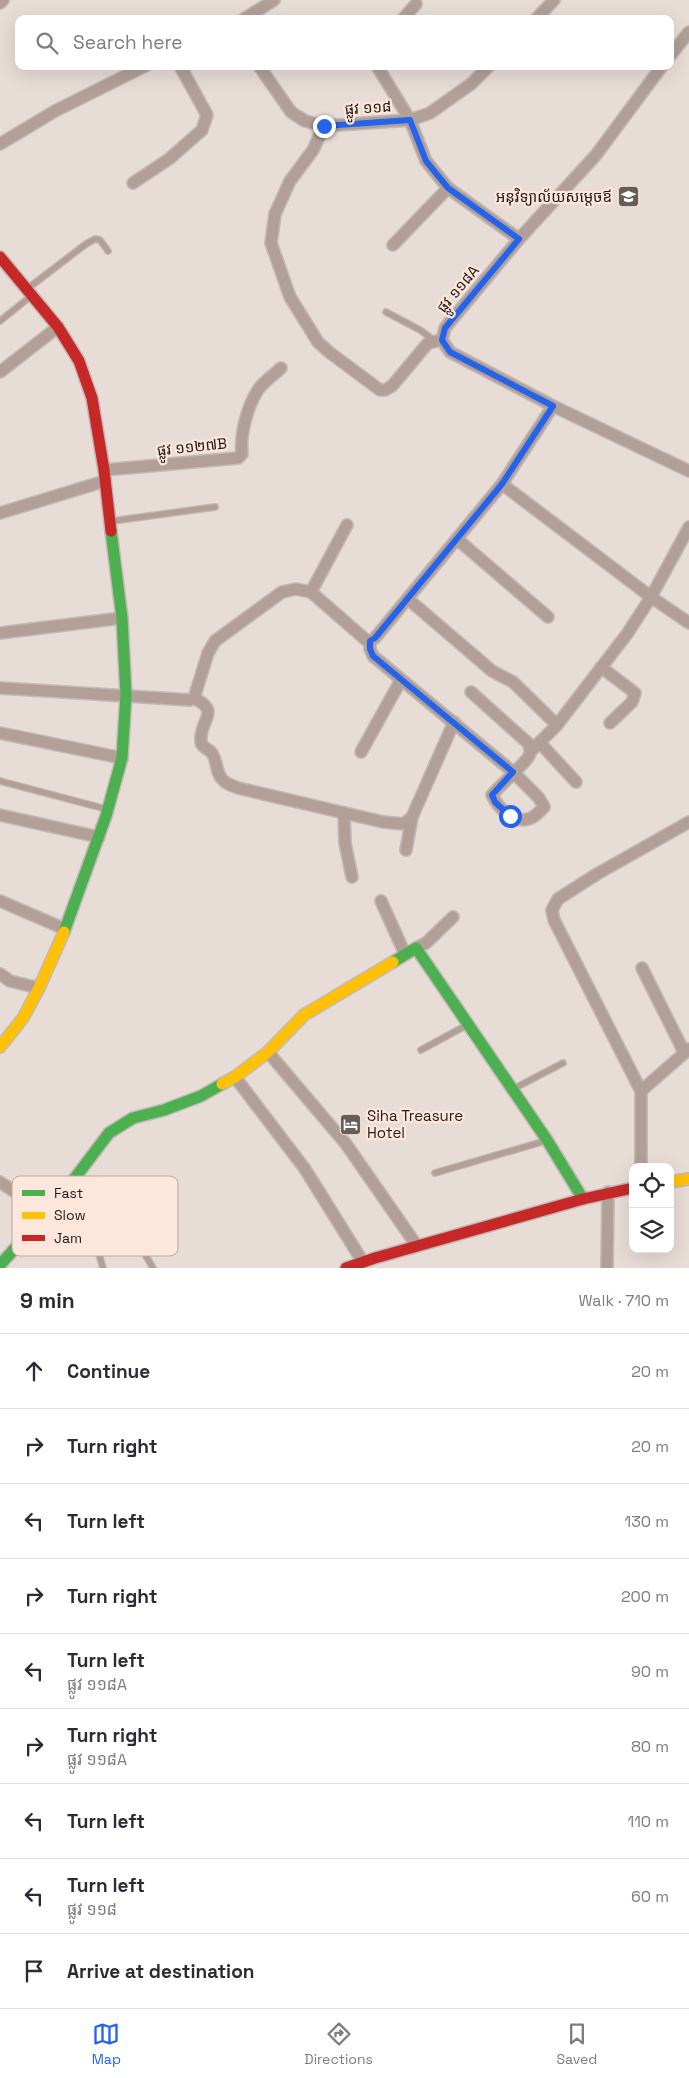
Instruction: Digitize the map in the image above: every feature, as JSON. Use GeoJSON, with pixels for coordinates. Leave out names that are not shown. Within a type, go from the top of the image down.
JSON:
{"type":"FeatureCollection","features":[{"type":"Feature","properties":{"kind":"main road"},"geometry":{"type":"LineString","coordinates":[[0,258],[58,327],[79,361],[92,398],[105,476],[122,618],[126,695],[122,758],[99,837],[65,929],[39,988],[22,1018],[0,1047]]}},
{"type":"Feature","properties":{"kind":"main road"},"geometry":{"type":"LineString","coordinates":[[76,1176],[109,1133],[118,1126],[133,1118],[164,1110],[201,1096],[236,1078],[268,1052],[304,1015],[416,948],[547,1140],[583,1198]]}},
{"type":"Feature","properties":{"kind":"main road"},"geometry":{"type":"LineString","coordinates":[[674,1181],[689,1179]]}},
{"type":"Feature","properties":{"kind":"main road"},"geometry":{"type":"LineString","coordinates":[[346,1268],[583,1198],[629,1189]]}},
{"type":"Feature","properties":{"kind":"main road"},"geometry":{"type":"LineString","coordinates":[[0,1265],[12,1252]]}},
{"type":"Feature","properties":{"kind":"street"},"geometry":{"type":"LineString","coordinates":[[0,3],[3,0]]}},
{"type":"Feature","properties":{"kind":"street"},"geometry":{"type":"LineString","coordinates":[[250,15],[274,0]]}},
{"type":"Feature","properties":{"kind":"street"},"geometry":{"type":"LineString","coordinates":[[540,15],[554,0]]}},
{"type":"Feature","properties":{"kind":"street"},"geometry":{"type":"LineString","coordinates":[[406,15],[416,4]]}},
{"type":"Feature","properties":{"kind":"street"},"geometry":{"type":"LineString","coordinates":[[674,51],[689,32]]}},
{"type":"Feature","properties":{"kind":"street"},"geometry":{"type":"LineString","coordinates":[[0,144],[55,111],[136,70]]}},
{"type":"Feature","properties":{"kind":"street"},"geometry":{"type":"LineString","coordinates":[[133,182],[169,159],[202,130],[207,115],[182,70]]}},
{"type":"Feature","properties":{"kind":"street","name":"ផ្លូវ ១១៨"},"geometry":{"type":"LineString","coordinates":[[263,70],[291,112],[305,121],[324,126],[410,120],[430,113],[471,84],[485,70]]}},
{"type":"Feature","properties":{"kind":"street"},"geometry":{"type":"LineString","coordinates":[[379,70],[410,120],[426,161],[448,188],[519,239]]}},
{"type":"Feature","properties":{"kind":"street","name":"ផ្លូវ ១១៨A"},"geometry":{"type":"LineString","coordinates":[[438,340],[445,328],[519,239],[596,155],[659,70]]}},
{"type":"Feature","properties":{"kind":"street"},"geometry":{"type":"LineString","coordinates":[[324,126],[313,150],[290,181],[275,214],[271,243],[290,297],[318,342],[380,390],[385,390],[392,386],[428,343],[438,340],[450,352],[553,406],[689,471]]}},
{"type":"Feature","properties":{"kind":"street"},"geometry":{"type":"LineString","coordinates":[[393,245],[448,188]]}},
{"type":"Feature","properties":{"kind":"street"},"geometry":{"type":"LineString","coordinates":[[0,372],[58,327]]}},
{"type":"Feature","properties":{"kind":"street","name":"ផ្លូវ ១១២៧B"},"geometry":{"type":"LineString","coordinates":[[105,476],[238,458],[242,454],[240,439],[244,424],[258,388],[281,368]]}},
{"type":"Feature","properties":{"kind":"street"},"geometry":{"type":"LineString","coordinates":[[471,692],[528,744],[530,751],[528,759],[513,772],[492,795],[495,802],[510,816],[519,820],[532,818],[544,807],[539,798],[513,772],[373,656],[370,649],[370,641],[408,599],[502,484],[553,406]]}},
{"type":"Feature","properties":{"kind":"street"},"geometry":{"type":"LineString","coordinates":[[0,513],[105,476]]}},
{"type":"Feature","properties":{"kind":"street"},"geometry":{"type":"LineString","coordinates":[[502,484],[651,597],[689,623]]}},
{"type":"Feature","properties":{"kind":"street"},"geometry":{"type":"LineString","coordinates":[[311,592],[347,525]]}},
{"type":"Feature","properties":{"kind":"street"},"geometry":{"type":"LineString","coordinates":[[530,751],[557,725],[651,597],[689,528]]}},
{"type":"Feature","properties":{"kind":"street"},"geometry":{"type":"LineString","coordinates":[[457,539],[548,617]]}},
{"type":"Feature","properties":{"kind":"street"},"geometry":{"type":"LineString","coordinates":[[194,698],[208,653],[215,642],[282,592],[296,589],[311,592],[366,640],[370,641]]}},
{"type":"Feature","properties":{"kind":"street"},"geometry":{"type":"LineString","coordinates":[[408,599],[492,672],[513,682],[557,725]]}},
{"type":"Feature","properties":{"kind":"street"},"geometry":{"type":"LineString","coordinates":[[0,633],[122,618]]}},
{"type":"Feature","properties":{"kind":"street"},"geometry":{"type":"LineString","coordinates":[[601,667],[635,693],[632,702],[610,723]]}},
{"type":"Feature","properties":{"kind":"street"},"geometry":{"type":"LineString","coordinates":[[361,752],[402,680]]}},
{"type":"Feature","properties":{"kind":"street"},"geometry":{"type":"LineString","coordinates":[[0,688],[190,700],[194,698],[206,705],[209,712],[200,739],[202,745],[214,756],[220,777],[224,781],[238,788],[394,824],[404,824],[412,817]]}},
{"type":"Feature","properties":{"kind":"street"},"geometry":{"type":"LineString","coordinates":[[406,850],[412,817],[454,722]]}},
{"type":"Feature","properties":{"kind":"street"},"geometry":{"type":"LineString","coordinates":[[0,733],[122,758]]}},
{"type":"Feature","properties":{"kind":"street"},"geometry":{"type":"LineString","coordinates":[[540,743],[576,782]]}},
{"type":"Feature","properties":{"kind":"street"},"geometry":{"type":"LineString","coordinates":[[344,813],[345,843],[352,877]]}},
{"type":"Feature","properties":{"kind":"street"},"geometry":{"type":"LineString","coordinates":[[0,815],[99,837]]}},
{"type":"Feature","properties":{"kind":"street"},"geometry":{"type":"LineString","coordinates":[[641,1163],[642,1091],[554,920],[552,910],[558,899],[597,874],[689,822]]}},
{"type":"Feature","properties":{"kind":"street"},"geometry":{"type":"LineString","coordinates":[[0,901],[65,929]]}},
{"type":"Feature","properties":{"kind":"street"},"geometry":{"type":"LineString","coordinates":[[381,901],[405,954]]}},
{"type":"Feature","properties":{"kind":"street"},"geometry":{"type":"LineString","coordinates":[[416,948],[426,944],[453,917]]}},
{"type":"Feature","properties":{"kind":"street"},"geometry":{"type":"LineString","coordinates":[[642,968],[686,1050],[642,1091]]}},
{"type":"Feature","properties":{"kind":"street"},"geometry":{"type":"LineString","coordinates":[[0,974],[10,981],[39,988]]}},
{"type":"Feature","properties":{"kind":"street"},"geometry":{"type":"LineString","coordinates":[[268,1052],[346,1144],[417,1246]]}},
{"type":"Feature","properties":{"kind":"street"},"geometry":{"type":"LineString","coordinates":[[236,1078],[305,1169],[363,1262]]}},
{"type":"Feature","properties":{"kind":"street"},"geometry":{"type":"LineString","coordinates":[[0,1182],[12,1190]]}},
{"type":"Feature","properties":{"kind":"street"},"geometry":{"type":"LineString","coordinates":[[607,1268],[608,1192]]}},
{"type":"Feature","properties":{"kind":"lane"},"geometry":{"type":"LineString","coordinates":[[0,321],[28,293],[86,244],[100,240],[108,252]]}},
{"type":"Feature","properties":{"kind":"lane"},"geometry":{"type":"LineString","coordinates":[[386,312],[438,340]]}},
{"type":"Feature","properties":{"kind":"lane"},"geometry":{"type":"LineString","coordinates":[[110,521],[215,508]]}},
{"type":"Feature","properties":{"kind":"lane"},"geometry":{"type":"LineString","coordinates":[[0,781],[51,796],[108,809]]}},
{"type":"Feature","properties":{"kind":"lane"},"geometry":{"type":"LineString","coordinates":[[421,1050],[468,1024]]}},
{"type":"Feature","properties":{"kind":"lane"},"geometry":{"type":"LineString","coordinates":[[513,1090],[563,1063]]}},
{"type":"Feature","properties":{"kind":"lane"},"geometry":{"type":"LineString","coordinates":[[434,1173],[547,1140]]}},
{"type":"Feature","properties":{"kind":"lane"},"geometry":{"type":"LineString","coordinates":[[146,1256],[153,1268]]}},
{"type":"Feature","properties":{"kind":"traffic: fast"},"geometry":{"type":"LineString","coordinates":[[64,932],[106,816],[122,758],[126,695],[122,618],[111,531]]}},
{"type":"Feature","properties":{"kind":"traffic: fast"},"geometry":{"type":"LineString","coordinates":[[393,962],[416,948],[547,1140],[583,1199]]}},
{"type":"Feature","properties":{"kind":"traffic: fast"},"geometry":{"type":"LineString","coordinates":[[76,1176],[109,1133],[133,1118],[164,1110],[201,1096],[222,1084]]}},
{"type":"Feature","properties":{"kind":"traffic: fast"},"geometry":{"type":"LineString","coordinates":[[0,1265],[12,1252]]}},
{"type":"Feature","properties":{"kind":"traffic: slow"},"geometry":{"type":"LineString","coordinates":[[0,1047],[23,1018],[39,988],[64,932]]}},
{"type":"Feature","properties":{"kind":"traffic: slow"},"geometry":{"type":"LineString","coordinates":[[222,1084],[235,1077],[268,1052],[304,1015],[393,962]]}},
{"type":"Feature","properties":{"kind":"traffic: slow"},"geometry":{"type":"LineString","coordinates":[[674,1181],[689,1179]]}},
{"type":"Feature","properties":{"kind":"traffic: jam"},"geometry":{"type":"LineString","coordinates":[[0,257],[58,327],[79,361],[92,398],[104,470],[111,531]]}},
{"type":"Feature","properties":{"kind":"traffic: jam"},"geometry":{"type":"LineString","coordinates":[[346,1268],[583,1199],[629,1189]]}},
{"type":"Feature","properties":{"kind":"place","name":"អនុវិទ្យាល័យសម្តេចឪ"},"geometry":{"type":"Point","coordinates":[628,197]}},
{"type":"Feature","properties":{"kind":"place","name":"Siha Treasure Hotel"},"geometry":{"type":"Point","coordinates":[351,1125]}},
{"type":"Feature","properties":{"kind":"route"},"geometry":{"type":"LineString","coordinates":[[324,126],[410,120],[426,161],[448,188],[519,239],[445,328],[442,340],[450,352],[553,406],[502,484],[375,638],[370,641],[370,649],[373,656],[513,772],[492,795],[495,802],[510,816]]}}]}
